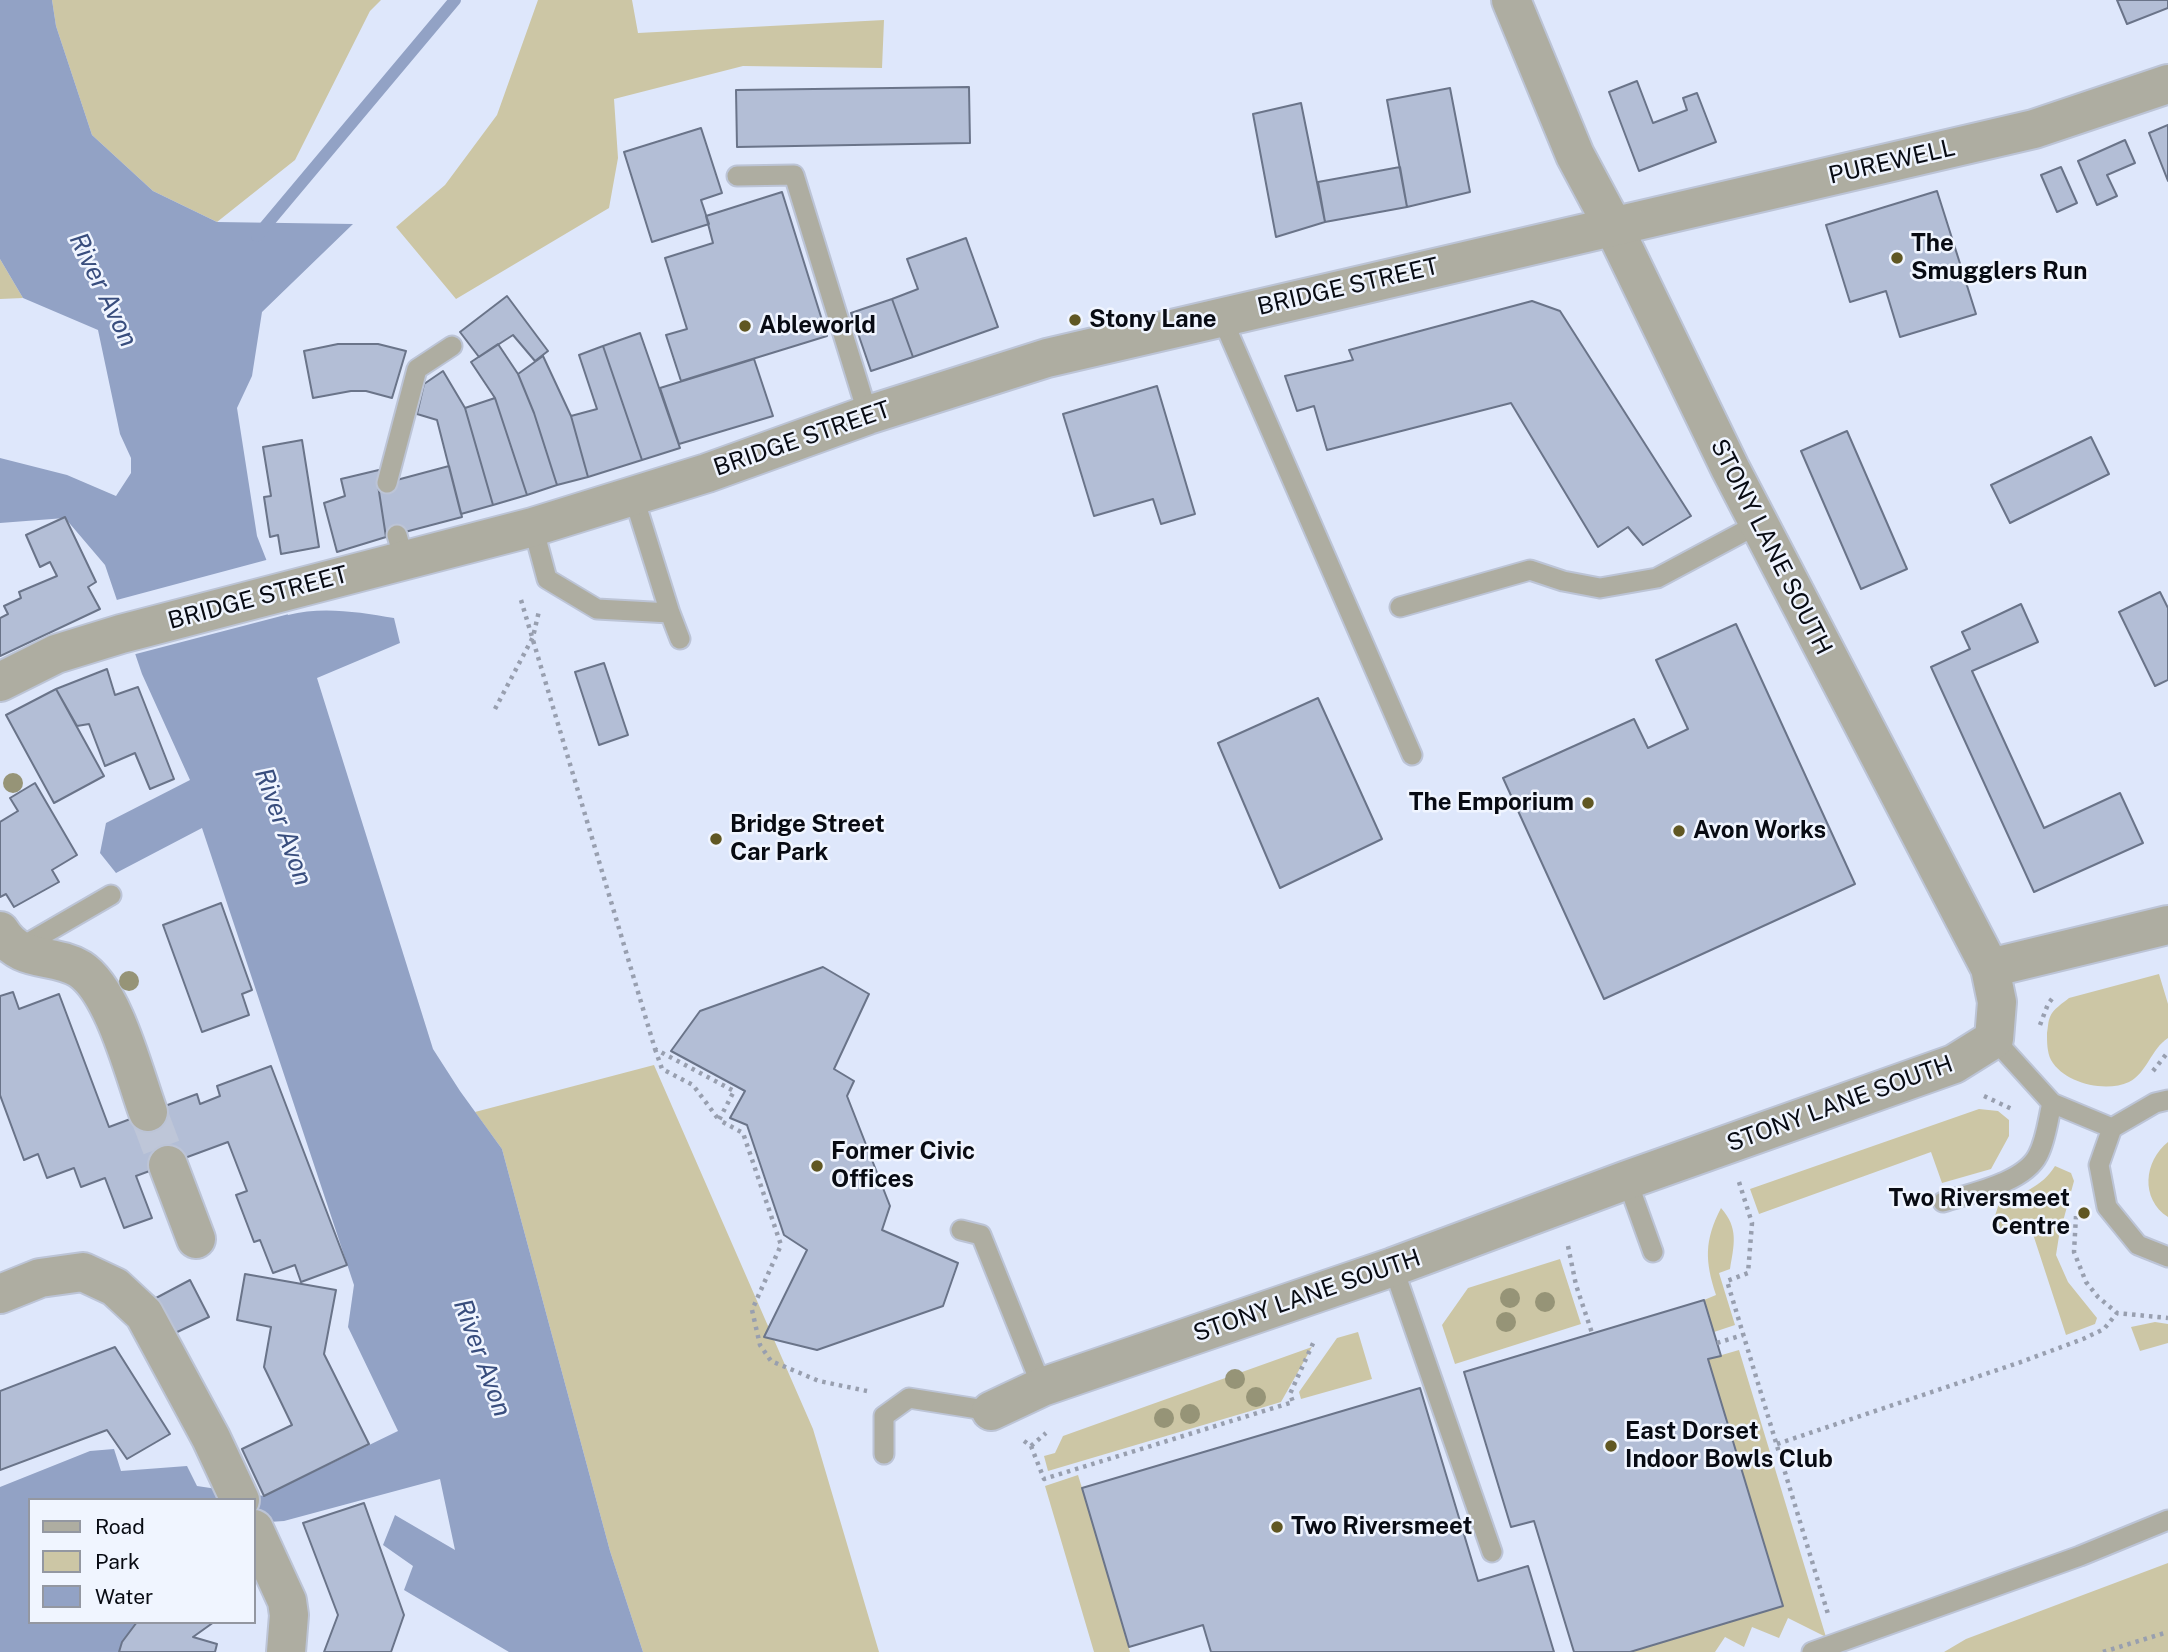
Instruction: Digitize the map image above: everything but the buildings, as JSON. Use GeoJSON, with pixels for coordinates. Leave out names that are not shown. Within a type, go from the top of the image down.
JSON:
{"type":"FeatureCollection","features":[{"type":"Feature","properties":{"kind":"street"},"geometry":{"type":"LineString","coordinates":[[1511,0],[1575,155],[1613,226]]}},
{"type":"Feature","properties":{"kind":"street","name":"PUREWELL"},"geometry":{"type":"LineString","coordinates":[[1613,226],[2034,129],[2168,84]]}},
{"type":"Feature","properties":{"kind":"street","name":"BRIDGE STREET"},"geometry":{"type":"LineString","coordinates":[[0,682],[56,654],[299,586],[400,547],[533,527],[1047,358],[1613,226]]}},
{"type":"Feature","properties":{"kind":"street","name":"STONY LANE SOUTH"},"geometry":{"type":"LineString","coordinates":[[991,1411],[1042,1387],[1393,1267],[1626,1180],[1954,1064],[1994,1039],[1997,1002],[1990,968],[1758,524],[1613,226]]}},
{"type":"Feature","properties":{"kind":"street"},"geometry":{"type":"LineString","coordinates":[[1990,968],[2168,925]]}},
{"type":"Feature","properties":{"kind":"street"},"geometry":{"type":"LineString","coordinates":[[5,947],[79,969],[95,984],[107,1000],[148,1112]]}},
{"type":"Feature","properties":{"kind":"street"},"geometry":{"type":"LineString","coordinates":[[168,1165],[196,1239]]}},
{"type":"Feature","properties":{"kind":"street"},"geometry":{"type":"LineString","coordinates":[[0,1294],[40,1278],[83,1272],[115,1287],[144,1314],[211,1438],[237,1495]]}},
{"type":"Feature","properties":{"kind":"street"},"geometry":{"type":"LineString","coordinates":[[256,1533],[287,1601],[289,1615],[286,1652]]}},
{"type":"Feature","properties":{"kind":"lane"},"geometry":{"type":"LineString","coordinates":[[737,176],[794,175],[868,415]]}},
{"type":"Feature","properties":{"kind":"lane"},"geometry":{"type":"LineString","coordinates":[[1221,316],[1412,755]]}},
{"type":"Feature","properties":{"kind":"lane"},"geometry":{"type":"LineString","coordinates":[[387,482],[417,369],[452,346]]}},
{"type":"Feature","properties":{"kind":"lane"},"geometry":{"type":"LineString","coordinates":[[633,495],[680,639]]}},
{"type":"Feature","properties":{"kind":"lane"},"geometry":{"type":"LineString","coordinates":[[1400,607],[1530,570],[1563,581],[1600,588],[1657,578],[1758,524]]}},
{"type":"Feature","properties":{"kind":"lane"},"geometry":{"type":"LineString","coordinates":[[533,527],[547,579],[597,610],[670,613]]}},
{"type":"Feature","properties":{"kind":"lane"},"geometry":{"type":"LineString","coordinates":[[5,947],[111,895]]}},
{"type":"Feature","properties":{"kind":"lane"},"geometry":{"type":"LineString","coordinates":[[1994,1039],[2052,1103],[2112,1128]]}},
{"type":"Feature","properties":{"kind":"lane"},"geometry":{"type":"LineString","coordinates":[[2168,1100],[2154,1103],[2112,1128],[2099,1165],[2107,1207],[2138,1245],[2168,1257]]}},
{"type":"Feature","properties":{"kind":"lane"},"geometry":{"type":"LineString","coordinates":[[1943,1202],[2004,1182],[2031,1166],[2041,1149],[2052,1103]]}},
{"type":"Feature","properties":{"kind":"lane"},"geometry":{"type":"LineString","coordinates":[[1626,1180],[1653,1252]]}},
{"type":"Feature","properties":{"kind":"lane"},"geometry":{"type":"LineString","coordinates":[[961,1230],[981,1235],[1042,1387]]}},
{"type":"Feature","properties":{"kind":"lane"},"geometry":{"type":"LineString","coordinates":[[1393,1267],[1492,1552]]}},
{"type":"Feature","properties":{"kind":"lane"},"geometry":{"type":"LineString","coordinates":[[884,1454],[884,1416],[908,1398],[991,1411]]}},
{"type":"Feature","properties":{"kind":"lane"},"geometry":{"type":"LineString","coordinates":[[1812,1652],[2080,1556],[2168,1520]]}},
{"type":"Feature","properties":{"kind":"path"},"geometry":{"type":"LineString","coordinates":[[495,709],[533,637],[547,579]]}},
{"type":"Feature","properties":{"kind":"path"},"geometry":{"type":"LineString","coordinates":[[521,599],[662,1069],[693,1085],[719,1120],[743,1133],[781,1245],[751,1310],[760,1345],[771,1361],[819,1381],[866,1391],[878,1387]]}},
{"type":"Feature","properties":{"kind":"path"},"geometry":{"type":"LineString","coordinates":[[2039,1032],[2048,1004],[2058,992],[2044,955]]}},
{"type":"Feature","properties":{"kind":"path"},"geometry":{"type":"LineString","coordinates":[[655,1049],[734,1091],[719,1120]]}},
{"type":"Feature","properties":{"kind":"path"},"geometry":{"type":"LineString","coordinates":[[2148,1077],[2168,1052]]}},
{"type":"Feature","properties":{"kind":"path"},"geometry":{"type":"LineString","coordinates":[[1723,1147],[1737,1173],[1752,1223],[1748,1273],[1727,1281],[1837,1643]]}},
{"type":"Feature","properties":{"kind":"path"},"geometry":{"type":"LineString","coordinates":[[2078,1208],[2074,1252],[2086,1282],[2117,1313],[2168,1318]]}},
{"type":"Feature","properties":{"kind":"path"},"geometry":{"type":"LineString","coordinates":[[1565,1233],[1576,1285],[1592,1333]]}},
{"type":"Feature","properties":{"kind":"path"},"geometry":{"type":"LineString","coordinates":[[1777,1444],[2083,1339],[2104,1329],[2117,1313]]}},
{"type":"Feature","properties":{"kind":"path"},"geometry":{"type":"LineString","coordinates":[[991,1411],[1031,1446],[1044,1479],[1293,1402],[1290,1394],[1317,1335]]}},
{"type":"Feature","properties":{"kind":"path"},"geometry":{"type":"LineString","coordinates":[[1717,1343],[1744,1335]]}},
{"type":"Feature","properties":{"kind":"path"},"geometry":{"type":"LineString","coordinates":[[2103,1652],[2168,1632]]}},
{"type":"Feature","properties":{"kind":"green space"},"geometry":{"type":"Polygon","coordinates":[[[52,0],[381,0],[370,11],[295,160],[217,222],[153,191],[92,135],[56,26],[52,0]]]}},
{"type":"Feature","properties":{"kind":"green space"},"geometry":{"type":"Polygon","coordinates":[[[538,0],[632,0],[638,33],[884,20],[882,68],[743,66],[614,99],[618,158],[609,208],[456,299],[396,227],[445,185],[497,115],[538,0]]]}},
{"type":"Feature","properties":{"kind":"green space"},"geometry":{"type":"Polygon","coordinates":[[[0,259],[23,298],[0,299],[0,259]]]}},
{"type":"Feature","properties":{"kind":"green space"},"geometry":{"type":"Polygon","coordinates":[[[2159,974],[2168,1004],[2168,1038],[2157,1048],[2135,1078],[2119,1085],[2097,1086],[2075,1080],[2057,1068],[2051,1060],[2047,1040],[2049,1019],[2056,1009],[2069,998],[2159,974]]]}},
{"type":"Feature","properties":{"kind":"green space"},"geometry":{"type":"Polygon","coordinates":[[[654,1065],[813,1429],[879,1652],[643,1652],[610,1551],[502,1149],[475,1112],[654,1065]]]}},
{"type":"Feature","properties":{"kind":"green space"},"geometry":{"type":"Polygon","coordinates":[[[1979,1109],[1998,1111],[2009,1120],[2009,1136],[1991,1169],[1942,1183],[1931,1152],[1759,1214],[1750,1189],[1979,1109]]]}},
{"type":"Feature","properties":{"kind":"green space"},"geometry":{"type":"Polygon","coordinates":[[[2168,1142],[2168,1217],[2153,1200],[2148,1180],[2154,1159],[2168,1142]]]}},
{"type":"Feature","properties":{"kind":"green space"},"geometry":{"type":"Polygon","coordinates":[[[2055,1166],[2071,1173],[2074,1181],[2056,1255],[2068,1282],[2097,1318],[2095,1324],[2066,1335],[2029,1222],[2001,1230],[1995,1216],[1999,1203],[2037,1185],[2055,1166]]]}},
{"type":"Feature","properties":{"kind":"green space"},"geometry":{"type":"Polygon","coordinates":[[[1721,1208],[1731,1223],[1734,1244],[1730,1269],[1719,1273],[1735,1325],[1714,1332],[1704,1300],[1716,1295],[1708,1251],[1715,1220],[1721,1208]]]}},
{"type":"Feature","properties":{"kind":"green space"},"geometry":{"type":"Polygon","coordinates":[[[1560,1259],[1581,1324],[1455,1364],[1442,1325],[1468,1288],[1560,1259]]]}},
{"type":"Feature","properties":{"kind":"green space"},"geometry":{"type":"Polygon","coordinates":[[[2155,1322],[2168,1324],[2168,1343],[2140,1351],[2131,1327],[2155,1322]]]}},
{"type":"Feature","properties":{"kind":"green space"},"geometry":{"type":"Polygon","coordinates":[[[1358,1332],[1372,1379],[1301,1399],[1299,1392],[1337,1338],[1358,1332]]]}},
{"type":"Feature","properties":{"kind":"green space"},"geometry":{"type":"Polygon","coordinates":[[[1312,1347],[1281,1402],[1048,1471],[1044,1456],[1055,1453],[1063,1436],[1312,1347]]]}},
{"type":"Feature","properties":{"kind":"green space"},"geometry":{"type":"Polygon","coordinates":[[[1739,1350],[1826,1637],[1788,1618],[1779,1638],[1752,1627],[1744,1647],[1725,1637],[1715,1652],[1630,1652],[1782,1606],[1708,1359],[1739,1350]]]}},
{"type":"Feature","properties":{"kind":"green space"},"geometry":{"type":"Polygon","coordinates":[[[1078,1475],[1130,1652],[1094,1652],[1045,1486],[1078,1475]]]}},
{"type":"Feature","properties":{"kind":"green space"},"geometry":{"type":"Polygon","coordinates":[[[2168,1563],[2168,1652],[1944,1652],[1966,1639],[2168,1563]]]}},
{"type":"Feature","properties":{"kind":"water","name":"River Avon"},"geometry":{"type":"Polygon","coordinates":[[[0,0],[52,0],[56,26],[92,135],[153,191],[217,222],[353,224],[262,312],[252,376],[237,408],[257,536],[288,615],[327,610],[394,618],[400,643],[317,678],[433,1049],[502,1149],[610,1551],[643,1652],[509,1652],[404,1590],[413,1566],[383,1545],[395,1515],[455,1550],[440,1479],[284,1521],[256,1523],[256,1498],[28,1498],[28,1624],[136,1624],[122,1642],[119,1652],[0,1652],[0,1487],[90,1451],[114,1449],[121,1471],[187,1466],[197,1486],[264,1496],[398,1431],[348,1327],[354,1285],[202,828],[116,873],[100,853],[106,823],[190,780],[142,674],[105,565],[65,518],[0,523],[0,458],[67,475],[116,496],[131,473],[131,458],[120,434],[98,330],[23,298],[0,259],[0,0]]]}},
{"type":"Feature","properties":{"kind":"pier"},"geometry":{"type":"Polygon","coordinates":[[[270,559],[290,611],[307,606],[308,609],[132,655],[113,601],[270,559]]]}},
{"type":"Feature","properties":{"kind":"waterway"},"geometry":{"type":"LineString","coordinates":[[257,236],[455,0]]}},
{"type":"Feature","properties":{"kind":"tunnel"},"geometry":{"type":"LineString","coordinates":[[148,1112],[168,1165]]}},
{"type":"Feature","properties":{"kind":"place","name":"The Smugglers Run"},"geometry":{"type":"Point","coordinates":[1897,258]}},
{"type":"Feature","properties":{"kind":"place","name":"Stony Lane"},"geometry":{"type":"Point","coordinates":[1075,320]}},
{"type":"Feature","properties":{"kind":"place","name":"Ableworld"},"geometry":{"type":"Point","coordinates":[745,326]}},
{"type":"Feature","properties":{"kind":"place","name":"The Emporium"},"geometry":{"type":"Point","coordinates":[1588,803]}},
{"type":"Feature","properties":{"kind":"place","name":"Avon Works"},"geometry":{"type":"Point","coordinates":[1679,831]}},
{"type":"Feature","properties":{"kind":"place","name":"Bridge Street Car Park"},"geometry":{"type":"Point","coordinates":[716,839]}},
{"type":"Feature","properties":{"kind":"place","name":"Former Civic Offices"},"geometry":{"type":"Point","coordinates":[817,1166]}},
{"type":"Feature","properties":{"kind":"place","name":"Two Riversmeet Centre"},"geometry":{"type":"Point","coordinates":[2084,1213]}},
{"type":"Feature","properties":{"kind":"place","name":"East Dorset Indoor Bowls Club"},"geometry":{"type":"Point","coordinates":[1611,1446]}},
{"type":"Feature","properties":{"kind":"place","name":"Two Riversmeet"},"geometry":{"type":"Point","coordinates":[1277,1527]}}]}
